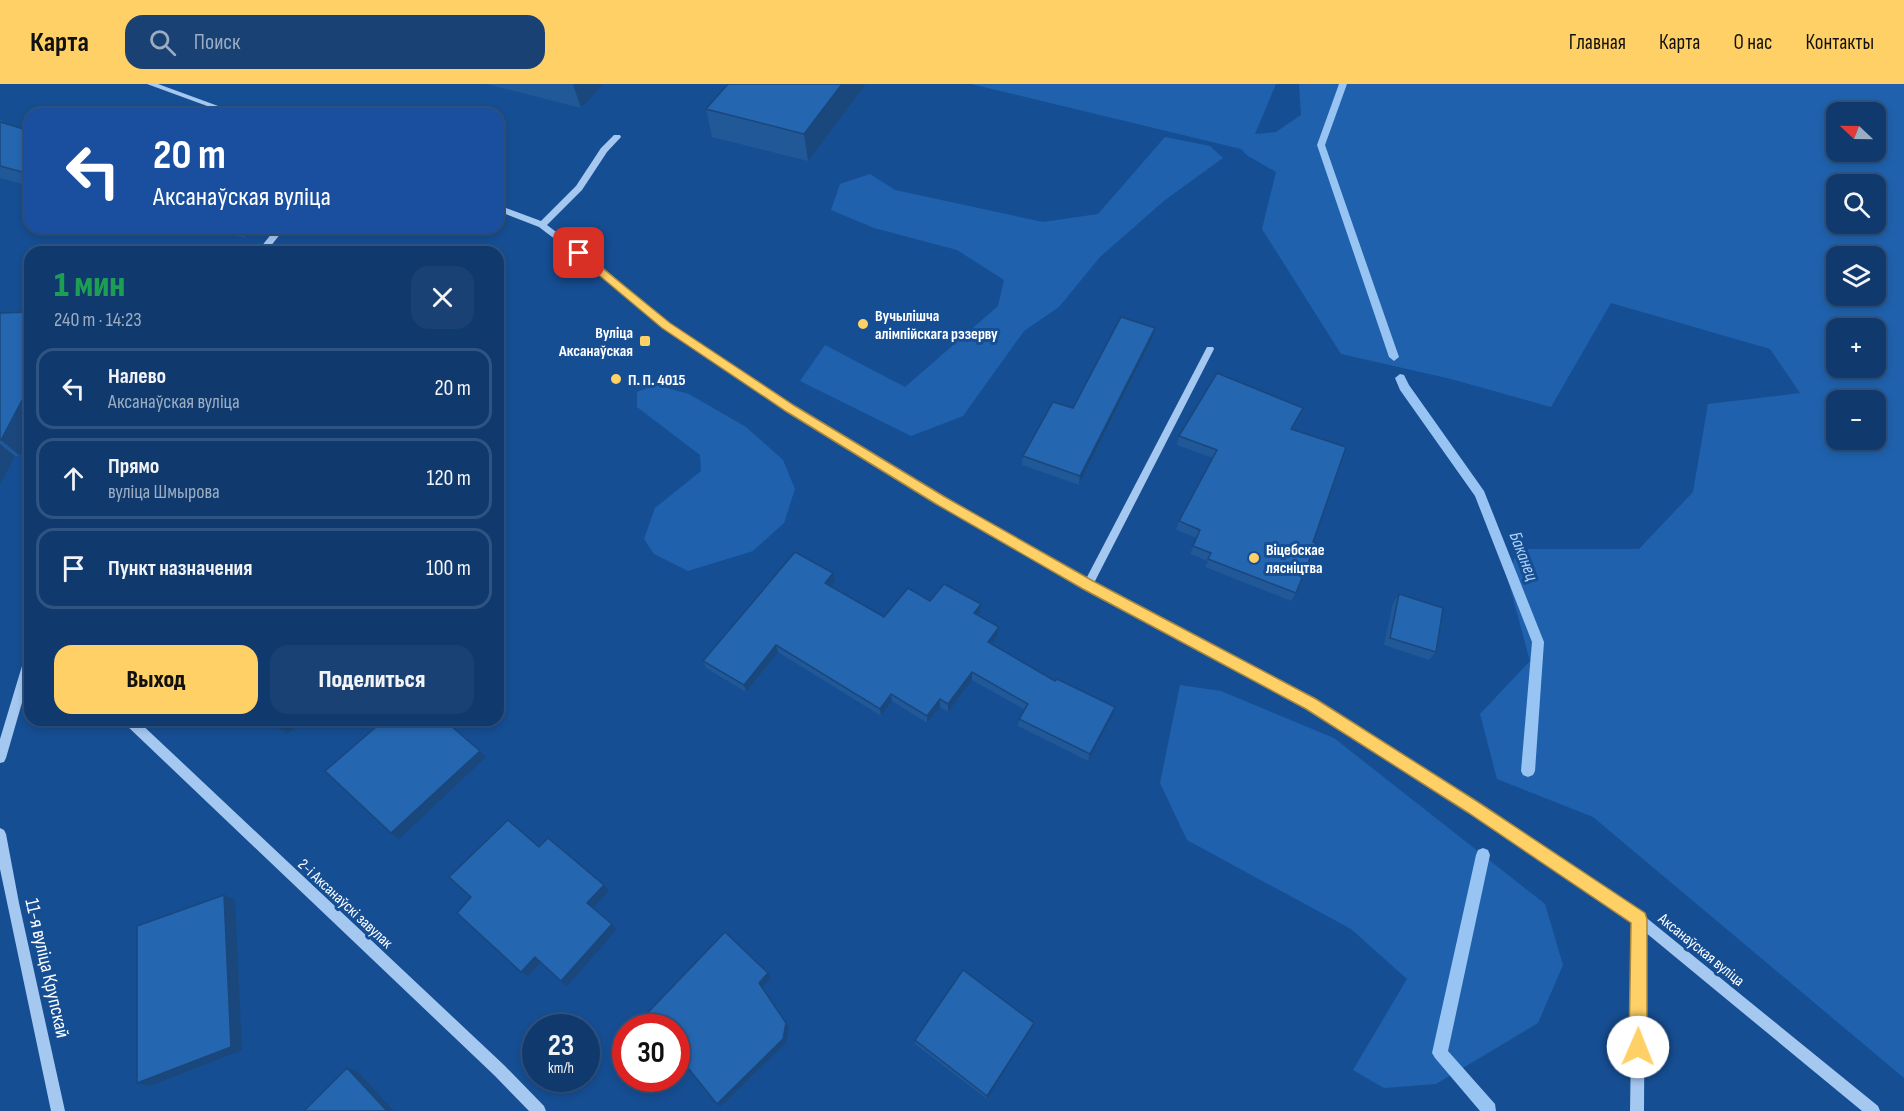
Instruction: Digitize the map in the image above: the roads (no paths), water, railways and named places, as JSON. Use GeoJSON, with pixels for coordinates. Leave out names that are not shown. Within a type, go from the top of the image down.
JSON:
{"type":"FeatureCollection","features":[{"type":"Feature","properties":{"kind":"street"},"geometry":{"type":"LineString","coordinates":[[151,84],[219,108]]}},
{"type":"Feature","properties":{"kind":"street"},"geometry":{"type":"LineString","coordinates":[[542,225],[579,188],[604,150],[617,137]]}},
{"type":"Feature","properties":{"kind":"street","name":"Аксанаўская вуліца"},"geometry":{"type":"LineString","coordinates":[[504,210],[542,225],[597,267],[666,326],[791,409],[940,501],[1088,585],[1311,704],[1473,807],[1639,919],[1873,1111]]}},
{"type":"Feature","properties":{"kind":"street"},"geometry":{"type":"LineString","coordinates":[[266,246],[276,234]]}},
{"type":"Feature","properties":{"kind":"street"},"geometry":{"type":"LineString","coordinates":[[1088,585],[1210,349]]}},
{"type":"Feature","properties":{"kind":"street"},"geometry":{"type":"LineString","coordinates":[[0,758],[24,679]]}},
{"type":"Feature","properties":{"kind":"street","name":"2-і Аксанаўскі завулак"},"geometry":{"type":"LineString","coordinates":[[135,726],[500,1071],[539,1111]]}},
{"type":"Feature","properties":{"kind":"street","name":"11-я вуліца Крупскай"},"geometry":{"type":"LineString","coordinates":[[0,834],[9,886],[48,1053],[58,1111]]}},
{"type":"Feature","properties":{"kind":"street"},"geometry":{"type":"LineString","coordinates":[[1637,1111],[1639,919]]}},
{"type":"Feature","properties":{"kind":"waterway","name":"Баканец"},"geometry":{"type":"LineString","coordinates":[[1343,84],[1321,145],[1394,357]]}},
{"type":"Feature","properties":{"kind":"waterway","name":"Баканец"},"geometry":{"type":"LineString","coordinates":[[1400,378],[1404,387],[1480,494],[1538,642],[1528,771]]}},
{"type":"Feature","properties":{"kind":"waterway","name":"Баканец"},"geometry":{"type":"LineString","coordinates":[[1483,855],[1440,1053],[1489,1110]]}},
{"type":"Feature","properties":{"kind":"place","name":"Вучылішча алімпійскага рэзерву"},"geometry":{"type":"Point","coordinates":[863,324]}},
{"type":"Feature","properties":{"kind":"place","name":"Вуліца Аксанаўская"},"geometry":{"type":"Point","coordinates":[645,341]}},
{"type":"Feature","properties":{"kind":"place","name":"П. П. 4015"},"geometry":{"type":"Point","coordinates":[616,379]}},
{"type":"Feature","properties":{"kind":"place","name":"Віцебскае лясніцтва"},"geometry":{"type":"Point","coordinates":[1254,558]}}]}
